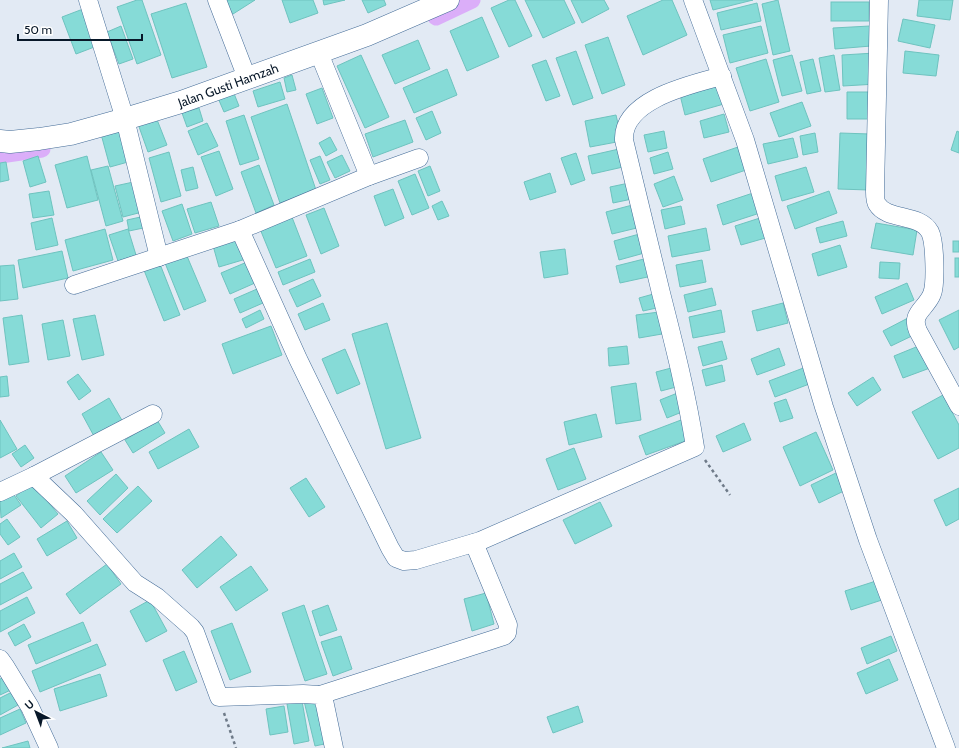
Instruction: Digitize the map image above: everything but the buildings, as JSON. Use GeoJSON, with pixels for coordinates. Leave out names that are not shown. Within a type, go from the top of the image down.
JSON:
{"type":"FeatureCollection","features":[{"type":"Feature","properties":{"kind":"street"},"geometry":{"type":"LineString","coordinates":[[88,0],[125,119],[159,257]]}},
{"type":"Feature","properties":{"kind":"street"},"geometry":{"type":"LineString","coordinates":[[217,0],[247,78]]}},
{"type":"Feature","properties":{"kind":"street","name":"Jalan Gusti Hamzah"},"geometry":{"type":"LineString","coordinates":[[0,141],[10,142],[71,134],[181,102],[367,35],[448,0]]}},
{"type":"Feature","properties":{"kind":"street"},"geometry":{"type":"LineString","coordinates":[[693,0],[745,140],[820,393],[868,540],[946,748]]}},
{"type":"Feature","properties":{"kind":"street"},"geometry":{"type":"LineString","coordinates":[[879,0],[876,203],[882,209],[890,213],[912,219],[925,226],[930,233],[934,285],[932,294],[927,303],[916,316],[915,321],[918,331],[959,406]]}},
{"type":"Feature","properties":{"kind":"street"},"geometry":{"type":"LineString","coordinates":[[319,53],[370,176]]}},
{"type":"Feature","properties":{"kind":"street"},"geometry":{"type":"LineString","coordinates":[[240,230],[298,359],[396,558],[404,561],[416,560],[474,543],[696,447],[677,356],[624,140],[624,133],[634,114],[656,99],[675,90],[722,76]]}},
{"type":"Feature","properties":{"kind":"street"},"geometry":{"type":"LineString","coordinates":[[74,286],[240,230],[370,176],[419,158]]}},
{"type":"Feature","properties":{"kind":"street"},"geometry":{"type":"LineString","coordinates":[[0,492],[153,414]]}},
{"type":"Feature","properties":{"kind":"street"},"geometry":{"type":"LineString","coordinates":[[34,476],[74,514],[135,583],[157,597],[191,627],[195,632],[219,697],[303,694],[320,695],[504,636],[507,633],[508,626],[474,543]]}},
{"type":"Feature","properties":{"kind":"street"},"geometry":{"type":"LineString","coordinates":[[0,659],[30,707],[49,748]]}},
{"type":"Feature","properties":{"kind":"street"},"geometry":{"type":"LineString","coordinates":[[320,695],[324,698],[334,748]]}},
{"type":"Feature","properties":{"kind":"path"},"geometry":{"type":"LineString","coordinates":[[696,447],[730,495]]}},
{"type":"Feature","properties":{"kind":"path"},"geometry":{"type":"LineString","coordinates":[[219,697],[236,748]]}},
{"type":"Feature","properties":{"kind":"waterway"},"geometry":{"type":"LineString","coordinates":[[436,17],[472,0]]}},
{"type":"Feature","properties":{"kind":"waterway"},"geometry":{"type":"LineString","coordinates":[[0,155],[42,149]]}}]}
